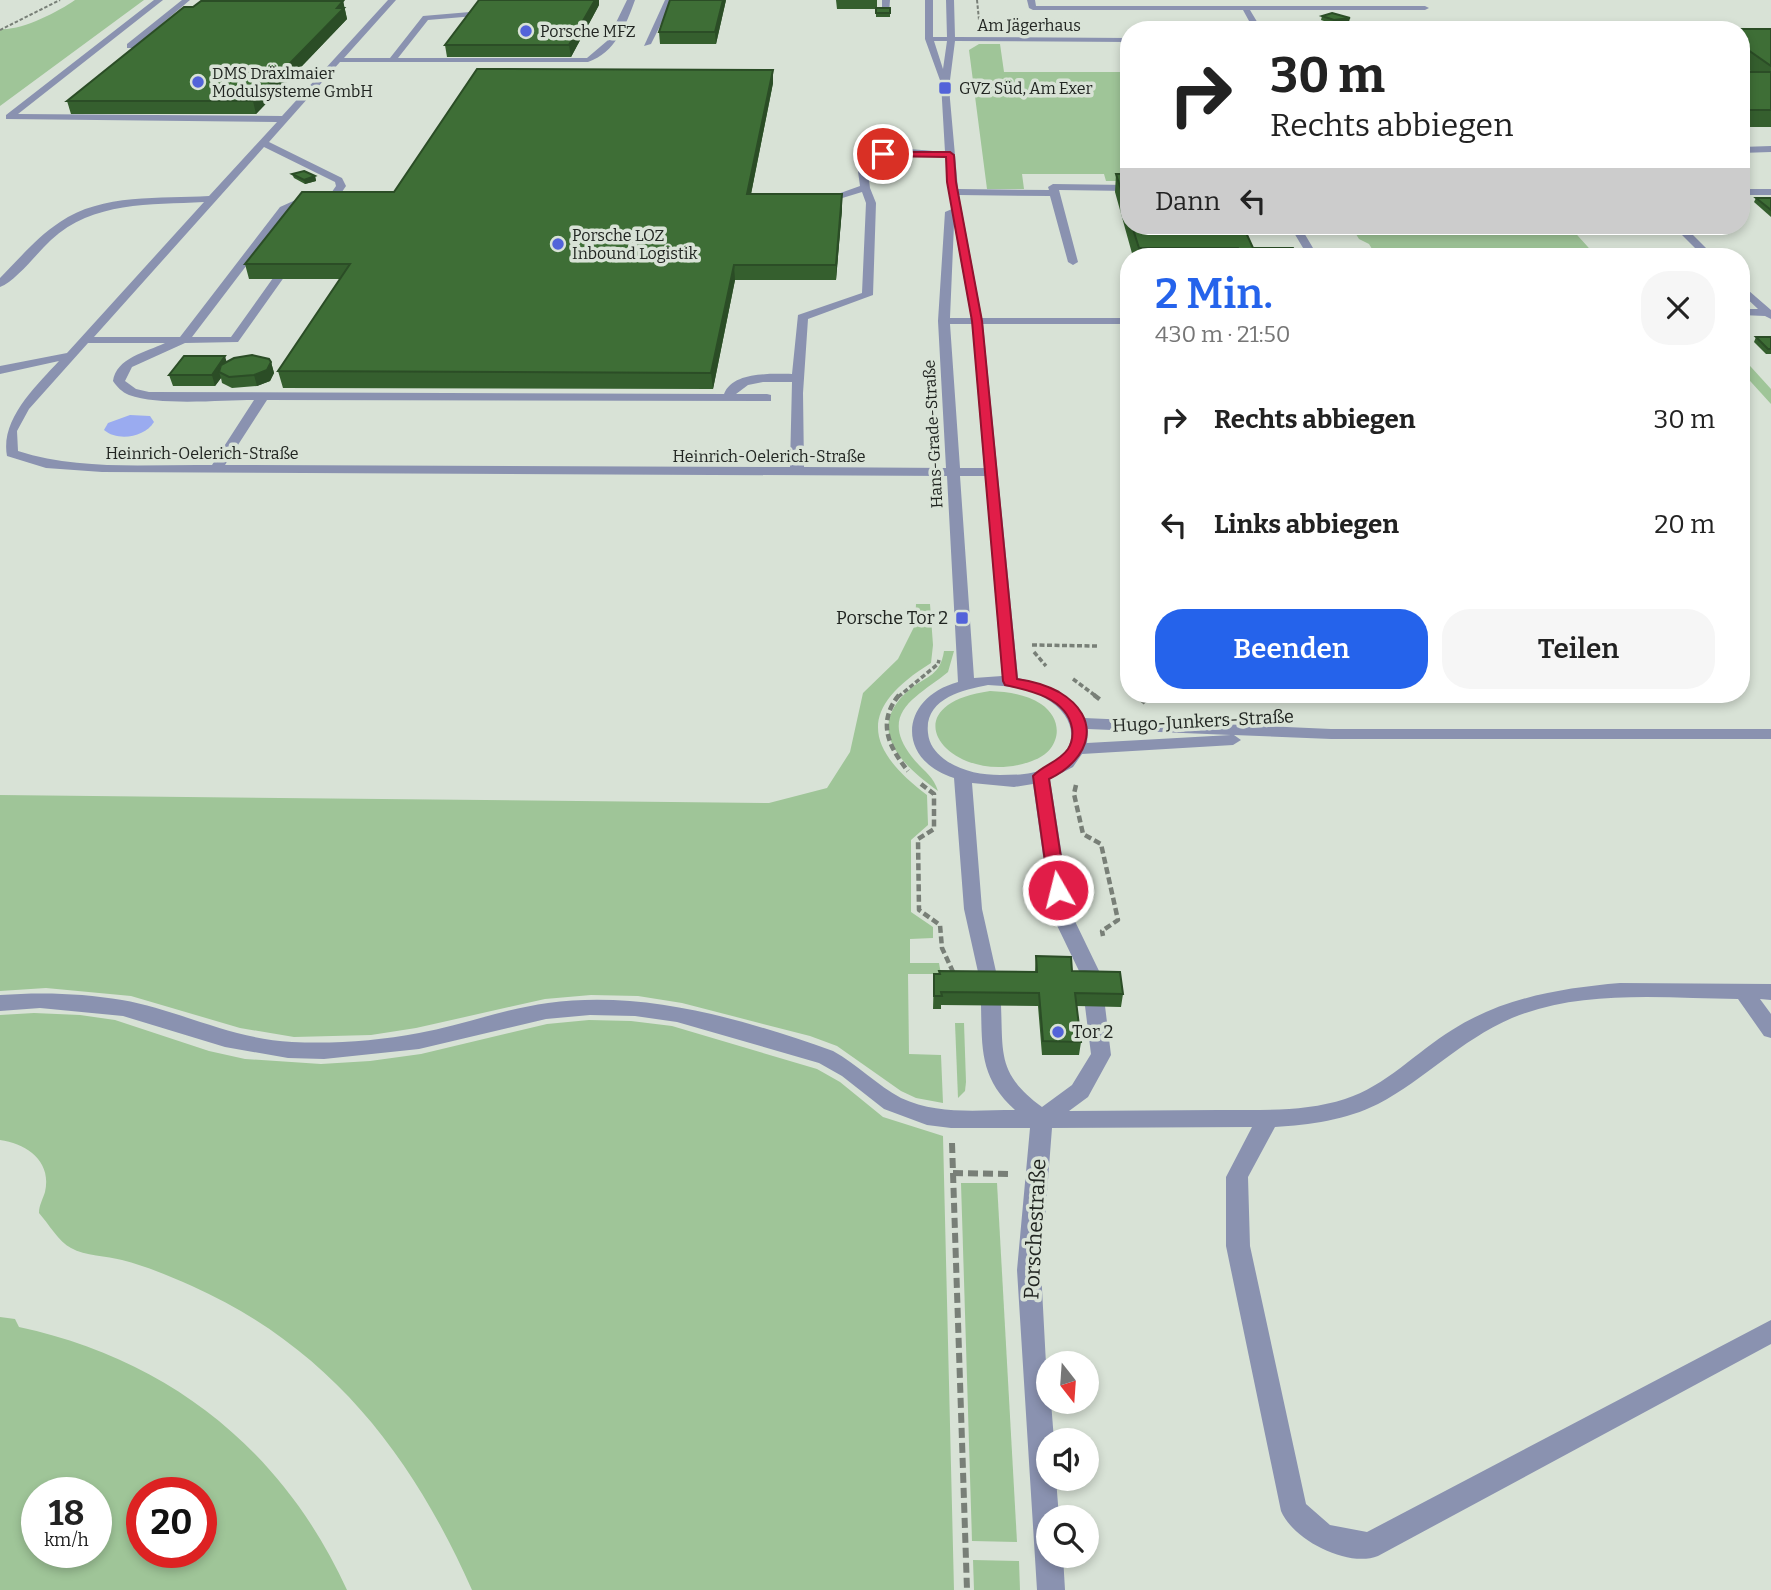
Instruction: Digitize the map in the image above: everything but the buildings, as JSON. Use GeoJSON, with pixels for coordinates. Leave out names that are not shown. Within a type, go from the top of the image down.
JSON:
{"type":"FeatureCollection","features":[{"type":"Feature","properties":{"kind":"street"},"geometry":{"type":"LineString","coordinates":[[159,0],[9,117],[287,119]]}},
{"type":"Feature","properties":{"kind":"street"},"geometry":{"type":"LineString","coordinates":[[130,46],[186,0]]}},
{"type":"Feature","properties":{"kind":"street","name":"Heinrich-Oelerich-Straße"},"geometry":{"type":"LineString","coordinates":[[392,0],[23,408],[11,431],[12,453],[46,464],[103,468],[991,472]]}},
{"type":"Feature","properties":{"kind":"street"},"geometry":{"type":"LineString","coordinates":[[391,61],[426,18],[472,14],[484,0]]}},
{"type":"Feature","properties":{"kind":"street"},"geometry":{"type":"LineString","coordinates":[[339,60],[588,60],[597,57],[620,27],[631,0]]}},
{"type":"Feature","properties":{"kind":"street"},"geometry":{"type":"LineString","coordinates":[[647,44],[669,0]]}},
{"type":"Feature","properties":{"kind":"street"},"geometry":{"type":"LineString","coordinates":[[886,0],[886,10]]}},
{"type":"Feature","properties":{"kind":"street","name":"Hans-Grade-Straße"},"geometry":{"type":"LineString","coordinates":[[929,0],[929,39],[945,88]]}},
{"type":"Feature","properties":{"kind":"street","name":"Hans-Grade-Straße"},"geometry":{"type":"LineString","coordinates":[[950,0],[951,39],[945,88],[950,155],[953,187],[977,321],[1010,681]]}},
{"type":"Feature","properties":{"kind":"street"},"geometry":{"type":"LineString","coordinates":[[1031,0],[1033,8],[1425,8]]}},
{"type":"Feature","properties":{"kind":"street"},"geometry":{"type":"LineString","coordinates":[[1245,8],[1253,21]]}},
{"type":"Feature","properties":{"kind":"street","name":"Am Jägerhaus"},"geometry":{"type":"LineString","coordinates":[[929,39],[1120,40]]}},
{"type":"Feature","properties":{"kind":"street"},"geometry":{"type":"LineString","coordinates":[[264,143],[339,180],[341,186],[316,224]]}},
{"type":"Feature","properties":{"kind":"street"},"geometry":{"type":"LineString","coordinates":[[1750,150],[1771,149]]}},
{"type":"Feature","properties":{"kind":"street"},"geometry":{"type":"LineString","coordinates":[[797,472],[797,377],[802,317],[867,295],[871,203],[861,169],[869,158],[901,153],[950,155]]}},
{"type":"Feature","properties":{"kind":"street"},"geometry":{"type":"LineString","coordinates":[[953,187],[1054,193]]}},
{"type":"Feature","properties":{"kind":"street","name":"Hans-Grade-Straße"},"geometry":{"type":"LineString","coordinates":[[953,187],[944,321],[966,684]]}},
{"type":"Feature","properties":{"kind":"street"},"geometry":{"type":"LineString","coordinates":[[1073,262],[1053,187],[1120,187]]}},
{"type":"Feature","properties":{"kind":"street"},"geometry":{"type":"LineString","coordinates":[[825,200],[865,188]]}},
{"type":"Feature","properties":{"kind":"street"},"geometry":{"type":"LineString","coordinates":[[1750,192],[1771,192]]}},
{"type":"Feature","properties":{"kind":"street"},"geometry":{"type":"LineString","coordinates":[[0,284],[65,222],[90,211],[120,205],[212,199]]}},
{"type":"Feature","properties":{"kind":"street"},"geometry":{"type":"LineString","coordinates":[[331,201],[300,201],[284,209],[183,340],[128,364],[120,374],[119,381],[123,388],[149,396],[767,398]]}},
{"type":"Feature","properties":{"kind":"street"},"geometry":{"type":"LineString","coordinates":[[1687,235],[1701,248]]}},
{"type":"Feature","properties":{"kind":"street"},"geometry":{"type":"LineString","coordinates":[[85,340],[234,340],[301,246]]}},
{"type":"Feature","properties":{"kind":"street"},"geometry":{"type":"LineString","coordinates":[[1750,295],[1769,314]]}},
{"type":"Feature","properties":{"kind":"street"},"geometry":{"type":"LineString","coordinates":[[1750,303],[1758,303]]}},
{"type":"Feature","properties":{"kind":"street"},"geometry":{"type":"LineString","coordinates":[[1750,313],[1769,314]]}},
{"type":"Feature","properties":{"kind":"street"},"geometry":{"type":"LineString","coordinates":[[944,321],[1120,321]]}},
{"type":"Feature","properties":{"kind":"street"},"geometry":{"type":"LineString","coordinates":[[0,370],[72,355]]}},
{"type":"Feature","properties":{"kind":"street"},"geometry":{"type":"LineString","coordinates":[[729,398],[732,389],[744,382],[797,377]]}},
{"type":"Feature","properties":{"kind":"street"},"geometry":{"type":"LineString","coordinates":[[216,469],[263,396]]}},
{"type":"Feature","properties":{"kind":"street"},"geometry":{"type":"LineString","coordinates":[[988,680],[1010,681],[1034,686],[1054,696],[1070,708],[1079,723],[1077,749],[1057,769],[1041,776],[1016,781],[989,781],[963,776],[941,765],[925,751],[918,735],[919,718],[928,704],[944,692],[966,684],[988,680]]}},
{"type":"Feature","properties":{"kind":"street","name":"Hugo-Junkers-Straße"},"geometry":{"type":"LineString","coordinates":[[1079,723],[1331,734],[1771,734]]}},
{"type":"Feature","properties":{"kind":"street","name":"Hugo-Junkers-Straße"},"geometry":{"type":"LineString","coordinates":[[1077,749],[1331,734]]}},
{"type":"Feature","properties":{"kind":"street"},"geometry":{"type":"LineString","coordinates":[[963,776],[973,909],[990,995],[993,1068],[1011,1098],[1042,1119]]}},
{"type":"Feature","properties":{"kind":"street"},"geometry":{"type":"LineString","coordinates":[[1041,776],[1061,913],[1090,973],[1092,985]]}},
{"type":"Feature","properties":{"kind":"street"},"geometry":{"type":"LineString","coordinates":[[0,1003],[40,1000],[111,1006],[234,1042],[288,1050],[324,1051],[419,1041],[546,1011],[590,1007],[635,1008],[677,1014],[826,1057],[849,1070],[892,1103],[927,1116],[951,1119],[1042,1119],[1310,1115],[1352,1106],[1386,1089],[1473,1026],[1523,1006],[1559,997],[1628,992],[1771,992]]}},
{"type":"Feature","properties":{"kind":"street"},"geometry":{"type":"LineString","coordinates":[[1744,992],[1771,1030]]}},
{"type":"Feature","properties":{"kind":"street"},"geometry":{"type":"LineString","coordinates":[[1042,1119],[1080,1091],[1101,1055],[1096,1006]]}},
{"type":"Feature","properties":{"kind":"street"},"geometry":{"type":"LineString","coordinates":[[1269,1117],[1237,1177],[1238,1246],[1294,1511],[1324,1537],[1368,1546],[1771,1331]]}},
{"type":"Feature","properties":{"kind":"street","name":"Porschestraße"},"geometry":{"type":"LineString","coordinates":[[1042,1119],[1028,1270],[1045,1505]]}},
{"type":"Feature","properties":{"kind":"street"},"geometry":{"type":"LineString","coordinates":[[1050,1568],[1051,1590]]}},
{"type":"Feature","properties":{"kind":"path"},"geometry":{"type":"LineString","coordinates":[[0,30],[60,0]]}},
{"type":"Feature","properties":{"kind":"path"},"geometry":{"type":"LineString","coordinates":[[977,0],[979,24]]}},
{"type":"Feature","properties":{"kind":"path"},"geometry":{"type":"LineString","coordinates":[[1055,670],[1035,655],[1031,645],[1097,646]]}},
{"type":"Feature","properties":{"kind":"path"},"geometry":{"type":"LineString","coordinates":[[1066,675],[1107,704]]}},
{"type":"Feature","properties":{"kind":"path"},"geometry":{"type":"LineString","coordinates":[[1082,776],[1076,782],[1074,794],[1083,834],[1101,844],[1118,920],[1102,931],[1104,942]]}},
{"type":"Feature","properties":{"kind":"path"},"geometry":{"type":"LineString","coordinates":[[951,1119],[967,1590]]}},
{"type":"Feature","properties":{"kind":"path"},"geometry":{"type":"LineString","coordinates":[[953,1173],[1035,1175]]}},
{"type":"Feature","properties":{"kind":"green space"},"geometry":{"type":"Polygon","coordinates":[[[75,0],[144,0],[0,106],[0,29],[28,24],[75,0]]]}},
{"type":"Feature","properties":{"kind":"green space"},"geometry":{"type":"Polygon","coordinates":[[[979,44],[1000,44],[1004,72],[1120,72],[1120,181],[1106,181],[1104,174],[1022,174],[1024,189],[987,189],[969,50],[979,44]]]}},
{"type":"Feature","properties":{"kind":"green space"},"geometry":{"type":"Polygon","coordinates":[[[1357,235],[1577,235],[1589,248],[1371,248],[1357,235]]]}},
{"type":"Feature","properties":{"kind":"green space"},"geometry":{"type":"Polygon","coordinates":[[[1750,366],[1771,389],[1771,404],[1750,381],[1750,366]]]}},
{"type":"Feature","properties":{"kind":"green space"},"geometry":{"type":"Polygon","coordinates":[[[916,604],[930,604],[933,645],[931,663],[891,695],[881,711],[878,727],[881,743],[890,760],[927,795],[928,825],[911,840],[911,912],[933,927],[933,938],[910,939],[910,963],[939,963],[941,974],[908,974],[909,1054],[941,1055],[943,1103],[916,1098],[901,1091],[837,1046],[810,1036],[682,1003],[638,996],[591,995],[545,999],[416,1028],[371,1035],[294,1037],[240,1028],[131,996],[46,988],[0,991],[0,795],[769,803],[827,788],[850,752],[863,693],[898,659],[915,625],[916,604]]]}},
{"type":"Feature","properties":{"kind":"green space"},"geometry":{"type":"Polygon","coordinates":[[[944,651],[954,651],[948,672],[906,707],[900,717],[899,728],[902,741],[938,791],[901,758],[889,732],[889,718],[896,704],[910,689],[940,666],[944,651]]]}},
{"type":"Feature","properties":{"kind":"green space"},"geometry":{"type":"Polygon","coordinates":[[[990,691],[1023,696],[1049,711],[1057,727],[1054,743],[1049,751],[1032,761],[1003,767],[977,764],[956,756],[941,742],[935,727],[940,712],[958,700],[990,691]]]}},
{"type":"Feature","properties":{"kind":"green space"},"geometry":{"type":"Polygon","coordinates":[[[34,1013],[115,1020],[209,1051],[245,1059],[321,1064],[421,1054],[547,1024],[589,1020],[672,1026],[817,1069],[840,1082],[883,1117],[943,1136],[954,1590],[472,1590],[422,1494],[393,1451],[361,1411],[325,1374],[286,1341],[241,1311],[192,1286],[140,1265],[71,1248],[58,1237],[39,1213],[46,1181],[41,1163],[28,1150],[0,1140],[0,1015],[34,1013]]]}},
{"type":"Feature","properties":{"kind":"green space"},"geometry":{"type":"Polygon","coordinates":[[[955,1023],[964,1023],[966,1082],[965,1091],[958,1098],[955,1023]]]}},
{"type":"Feature","properties":{"kind":"green space"},"geometry":{"type":"Polygon","coordinates":[[[961,1183],[997,1183],[1017,1542],[972,1541],[961,1183]]]}},
{"type":"Feature","properties":{"kind":"green space"},"geometry":{"type":"Polygon","coordinates":[[[0,1317],[15,1319],[19,1327],[74,1342],[125,1362],[172,1387],[215,1418],[255,1454],[290,1494],[321,1540],[347,1590],[0,1590],[0,1317]]]}},
{"type":"Feature","properties":{"kind":"green space"},"geometry":{"type":"Polygon","coordinates":[[[973,1560],[1019,1561],[1020,1590],[974,1590],[973,1560]]]}},
{"type":"Feature","properties":{"kind":"water"},"geometry":{"type":"Polygon","coordinates":[[[130,415],[150,416],[154,422],[144,431],[131,436],[116,436],[104,430],[108,423],[130,415]]]}},
{"type":"Feature","properties":{"kind":"place","name":"Porsche MFZ"},"geometry":{"type":"Point","coordinates":[526,31]}},
{"type":"Feature","properties":{"kind":"place","name":"DMS Dräxlmaier Modulsysteme GmbH"},"geometry":{"type":"Point","coordinates":[198,82]}},
{"type":"Feature","properties":{"kind":"place","name":"GVZ Süd, Am Exer"},"geometry":{"type":"Point","coordinates":[945,88]}},
{"type":"Feature","properties":{"kind":"place","name":"Porsche LOZ Inbound Logistik"},"geometry":{"type":"Point","coordinates":[558,244]}},
{"type":"Feature","properties":{"kind":"place","name":"Porsche Tor 2"},"geometry":{"type":"Point","coordinates":[962,618]}},
{"type":"Feature","properties":{"kind":"place","name":"Tor 2"},"geometry":{"type":"Point","coordinates":[1058,1032]}},
{"type":"Feature","properties":{"kind":"route"},"geometry":{"type":"LineString","coordinates":[[883,154],[950,155],[952,182],[977,321],[1010,681],[1034,686],[1054,696],[1070,708],[1079,723],[1077,749],[1069,760],[1057,769],[1041,776],[1058,890]]}}]}
